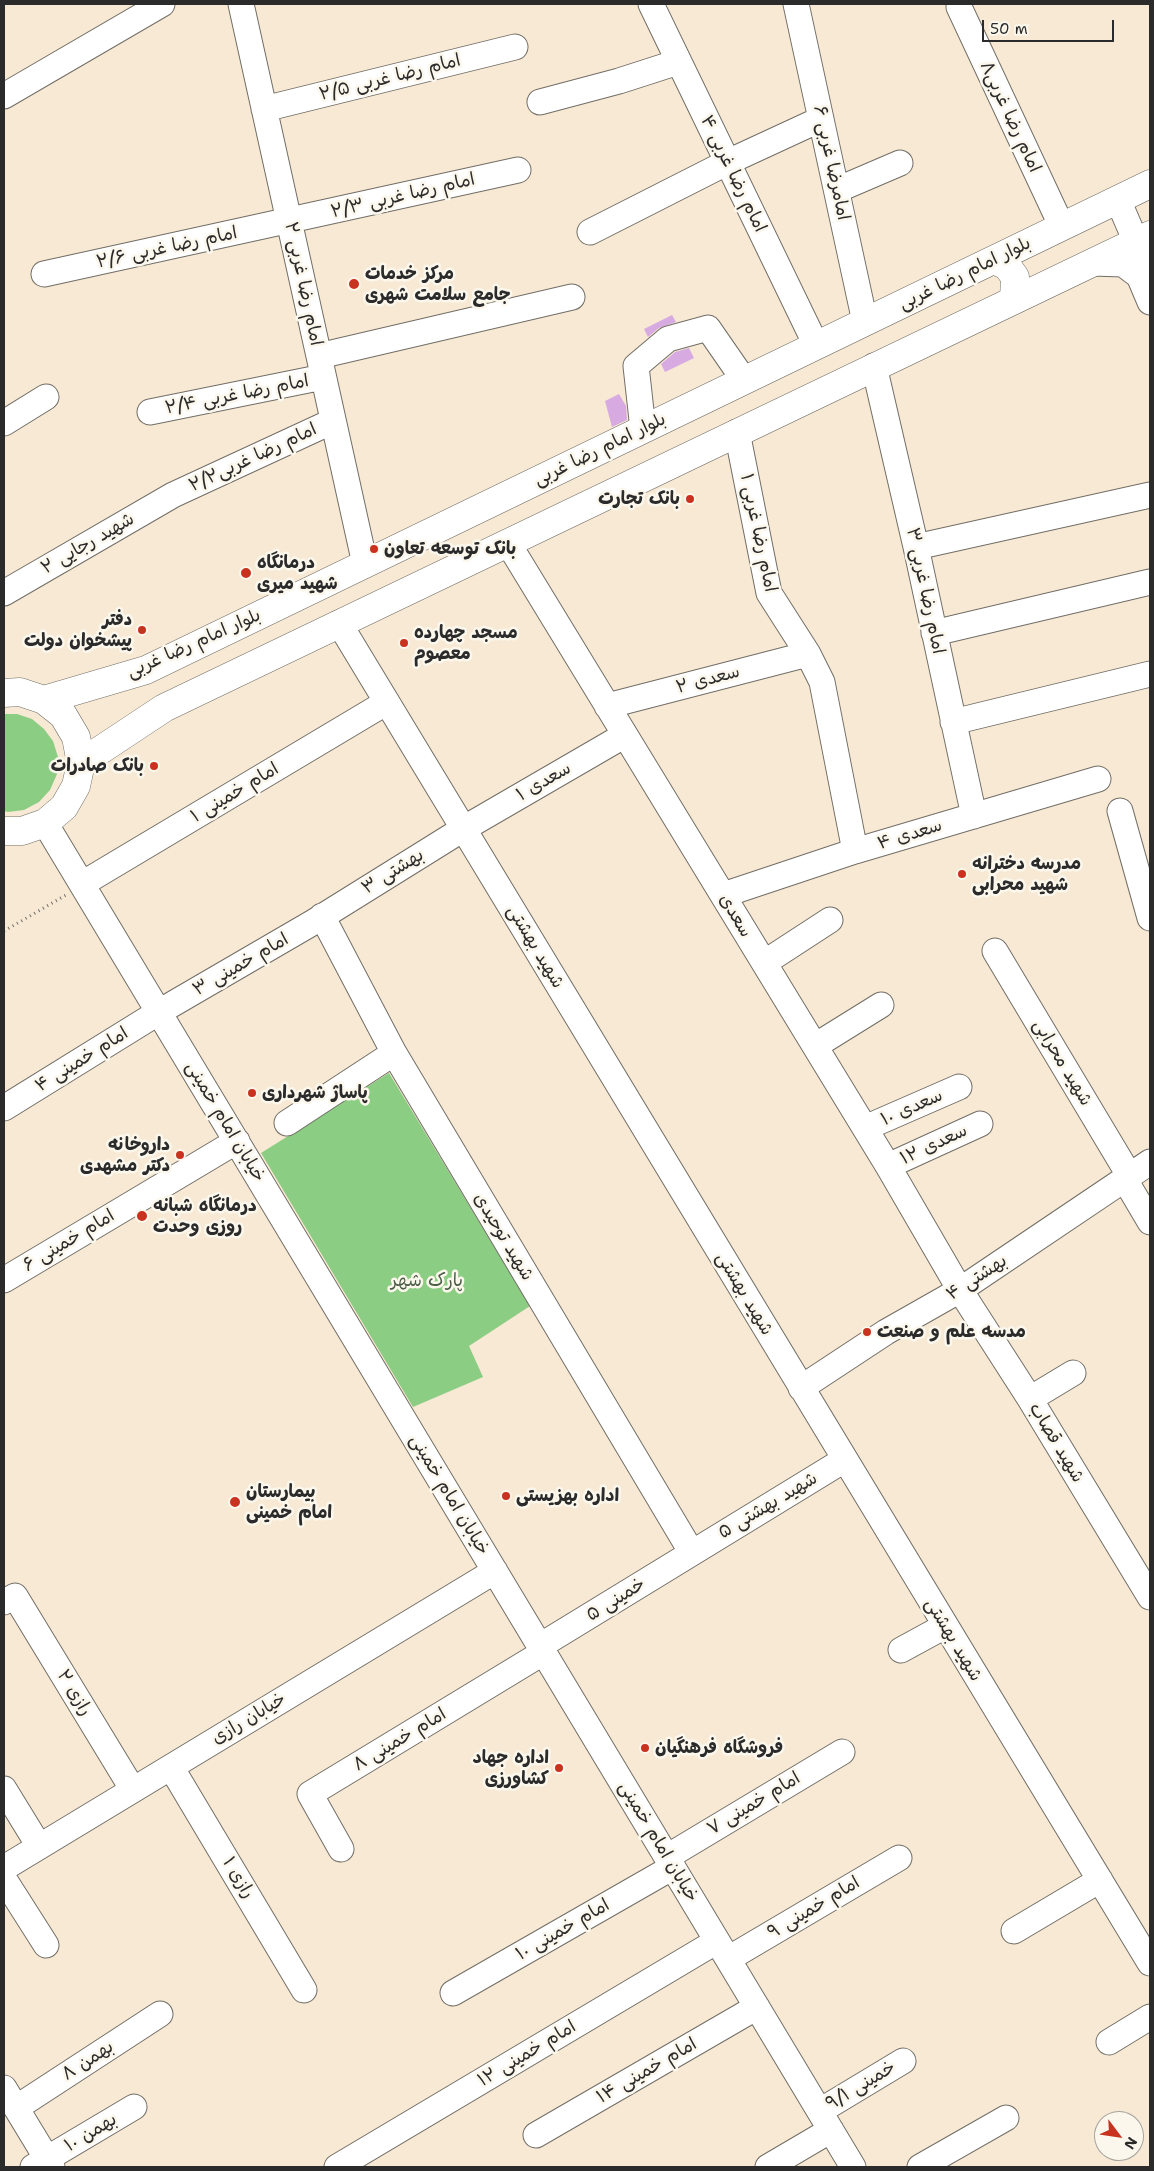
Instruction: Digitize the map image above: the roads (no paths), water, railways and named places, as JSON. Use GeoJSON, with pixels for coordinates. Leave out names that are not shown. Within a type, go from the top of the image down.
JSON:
{"type":"FeatureCollection","features":[{"type":"Feature","properties":{"kind":"main road","name":"بلوار امام رضا غربی"},"geometry":{"type":"LineString","coordinates":[[44,700],[146,670],[1150,184]]}},
{"type":"Feature","properties":{"kind":"main road"},"geometry":{"type":"LineString","coordinates":[[81,763],[164,708],[1138,241]]}},
{"type":"Feature","properties":{"kind":"main road"},"geometry":{"type":"LineString","coordinates":[[994,260],[1007,266],[1015,277],[1014,300]]}},
{"type":"Feature","properties":{"kind":"main road"},"geometry":{"type":"LineString","coordinates":[[4,693],[20,692],[44,700],[64,716],[76,737],[81,763],[76,786],[64,807],[45,823],[22,831],[4,831]]}},
{"type":"Feature","properties":{"kind":"street"},"geometry":{"type":"LineString","coordinates":[[4,96],[162,4]]}},
{"type":"Feature","properties":{"kind":"street","name":"امام رضا غربی ۲"},"geometry":{"type":"LineString","coordinates":[[241,4],[365,564]]}},
{"type":"Feature","properties":{"kind":"street","name":"امام رضا غربی ۴"},"geometry":{"type":"LineString","coordinates":[[651,4],[816,345]]}},
{"type":"Feature","properties":{"kind":"street","name":"امامرضا غربی ۶"},"geometry":{"type":"LineString","coordinates":[[796,4],[865,322]]}},
{"type":"Feature","properties":{"kind":"street","name":"امام رضا غربی۸"},"geometry":{"type":"LineString","coordinates":[[959,7],[1062,227]]}},
{"type":"Feature","properties":{"kind":"street","name":"امام رضا غربی ۲/۵"},"geometry":{"type":"LineString","coordinates":[[264,109],[516,47]]}},
{"type":"Feature","properties":{"kind":"street"},"geometry":{"type":"LineString","coordinates":[[540,102],[619,81],[678,62]]}},
{"type":"Feature","properties":{"kind":"street"},"geometry":{"type":"LineString","coordinates":[[590,232],[728,162],[821,119]]}},
{"type":"Feature","properties":{"kind":"street"},"geometry":{"type":"LineString","coordinates":[[837,190],[900,163]]}},
{"type":"Feature","properties":{"kind":"street","name":"امام رضا غربی ۲/۳"},"geometry":{"type":"LineString","coordinates":[[289,222],[518,170]]}},
{"type":"Feature","properties":{"kind":"street"},"geometry":{"type":"LineString","coordinates":[[1112,203],[1138,241],[1150,271]]}},
{"type":"Feature","properties":{"kind":"street","name":"امام رضا غربی ۲/۶"},"geometry":{"type":"LineString","coordinates":[[44,274],[289,222]]}},
{"type":"Feature","properties":{"kind":"street"},"geometry":{"type":"LineString","coordinates":[[1092,262],[1123,264],[1139,276],[1150,302]]}},
{"type":"Feature","properties":{"kind":"street","name":"امام رضا غربی ۲/۴"},"geometry":{"type":"LineString","coordinates":[[150,412],[321,367],[572,297]]}},
{"type":"Feature","properties":{"kind":"street"},"geometry":{"type":"LineString","coordinates":[[643,429],[636,366],[668,339],[708,328],[744,380]]}},
{"type":"Feature","properties":{"kind":"street","name":"امام رضا غربی ۳"},"geometry":{"type":"LineString","coordinates":[[874,366],[916,547],[974,816]]}},
{"type":"Feature","properties":{"kind":"street"},"geometry":{"type":"LineString","coordinates":[[4,423],[46,397]]}},
{"type":"Feature","properties":{"kind":"street","name":"امام رضا غربی۲/۲"},"geometry":{"type":"LineString","coordinates":[[173,495],[333,421]]}},
{"type":"Feature","properties":{"kind":"street","name":"امام رضا غربی ۱"},"geometry":{"type":"LineString","coordinates":[[737,432],[768,593],[808,654],[822,682],[855,851]]}},
{"type":"Feature","properties":{"kind":"street","name":"شهید رجایی ۲"},"geometry":{"type":"LineString","coordinates":[[4,592],[173,495]]}},
{"type":"Feature","properties":{"kind":"street"},"geometry":{"type":"LineString","coordinates":[[916,547],[1150,495]]}},
{"type":"Feature","properties":{"kind":"street","name":"سعدی"},"geometry":{"type":"LineString","coordinates":[[508,542],[888,1166],[960,1290]]}},
{"type":"Feature","properties":{"kind":"street"},"geometry":{"type":"LineString","coordinates":[[934,633],[1150,582]]}},
{"type":"Feature","properties":{"kind":"street","name":"شهید بهشتی"},"geometry":{"type":"LineString","coordinates":[[339,623],[1150,1963]]}},
{"type":"Feature","properties":{"kind":"street","name":"سعدی ۲"},"geometry":{"type":"LineString","coordinates":[[607,706],[808,654]]}},
{"type":"Feature","properties":{"kind":"street"},"geometry":{"type":"LineString","coordinates":[[953,722],[1150,674]]}},
{"type":"Feature","properties":{"kind":"street","name":"امام خمینی ۱"},"geometry":{"type":"LineString","coordinates":[[82,884],[387,702]]}},
{"type":"Feature","properties":{"kind":"street","name":"سعدی ۱"},"geometry":{"type":"LineString","coordinates":[[463,829],[625,735]]}},
{"type":"Feature","properties":{"kind":"street","name":"سعدی ۴"},"geometry":{"type":"LineString","coordinates":[[722,895],[855,851],[1098,779]]}},
{"type":"Feature","properties":{"kind":"street"},"geometry":{"type":"LineString","coordinates":[[1120,811],[1148,902]]}},
{"type":"Feature","properties":{"kind":"street","name":"خیابان امام خمینی"},"geometry":{"type":"LineString","coordinates":[[45,823],[853,2167]]}},
{"type":"Feature","properties":{"kind":"street","name":"بهشتی ۳"},"geometry":{"type":"LineString","coordinates":[[322,916],[463,829]]}},
{"type":"Feature","properties":{"kind":"street","name":"امام خمینی ۳"},"geometry":{"type":"LineString","coordinates":[[159,1012],[322,916]]}},
{"type":"Feature","properties":{"kind":"street","name":"شهید توحیدی"},"geometry":{"type":"LineString","coordinates":[[322,916],[394,1053],[692,1553]]}},
{"type":"Feature","properties":{"kind":"street"},"geometry":{"type":"LineString","coordinates":[[764,962],[830,920]]}},
{"type":"Feature","properties":{"kind":"street","name":"شهید محرابی"},"geometry":{"type":"LineString","coordinates":[[995,951],[1127,1177],[1150,1222]]}},
{"type":"Feature","properties":{"kind":"street"},"geometry":{"type":"LineString","coordinates":[[815,1046],[881,1005]]}},
{"type":"Feature","properties":{"kind":"street","name":"امام خمینی ۴"},"geometry":{"type":"LineString","coordinates":[[4,1108],[159,1012]]}},
{"type":"Feature","properties":{"kind":"street"},"geometry":{"type":"LineString","coordinates":[[287,1122],[394,1053]]}},
{"type":"Feature","properties":{"kind":"street","name":"سعدی ۱۰"},"geometry":{"type":"LineString","coordinates":[[865,1128],[959,1087]]}},
{"type":"Feature","properties":{"kind":"street","name":"سعدی ۱۲"},"geometry":{"type":"LineString","coordinates":[[888,1166],[980,1124]]}},
{"type":"Feature","properties":{"kind":"street","name":"امام خمینی ۶"},"geometry":{"type":"LineString","coordinates":[[4,1280],[237,1142]]}},
{"type":"Feature","properties":{"kind":"street","name":"بهشتی ۴"},"geometry":{"type":"LineString","coordinates":[[801,1388],[886,1332],[960,1290],[1150,1162]]}},
{"type":"Feature","properties":{"kind":"street","name":"شهید قصاب"},"geometry":{"type":"LineString","coordinates":[[960,1290],[1030,1399],[1150,1597]]}},
{"type":"Feature","properties":{"kind":"street"},"geometry":{"type":"LineString","coordinates":[[1030,1399],[1073,1373]]}},
{"type":"Feature","properties":{"kind":"street","name":"شهید بهشتی ۵"},"geometry":{"type":"LineString","coordinates":[[692,1553],[844,1460]]}},
{"type":"Feature","properties":{"kind":"street","name":"خمینی ۵"},"geometry":{"type":"LineString","coordinates":[[542,1649],[692,1553]]}},
{"type":"Feature","properties":{"kind":"street","name":"خیابان رازی"},"geometry":{"type":"LineString","coordinates":[[4,1868],[495,1571]]}},
{"type":"Feature","properties":{"kind":"street","name":"رازی ۲"},"geometry":{"type":"LineString","coordinates":[[9,1599],[133,1790]]}},
{"type":"Feature","properties":{"kind":"street"},"geometry":{"type":"LineString","coordinates":[[901,1650],[945,1626]]}},
{"type":"Feature","properties":{"kind":"street","name":"امام خمینی ۸"},"geometry":{"type":"LineString","coordinates":[[341,1849],[310,1794],[542,1649]]}},
{"type":"Feature","properties":{"kind":"street","name":"امام خمینی ۷"},"geometry":{"type":"LineString","coordinates":[[670,1862],[842,1752]]}},
{"type":"Feature","properties":{"kind":"street","name":"رازی ۱"},"geometry":{"type":"LineString","coordinates":[[171,1766],[304,1990]]}},
{"type":"Feature","properties":{"kind":"street"},"geometry":{"type":"LineString","coordinates":[[4,1789],[39,1846]]}},
{"type":"Feature","properties":{"kind":"street","name":"امام خمینی ۹"},"geometry":{"type":"LineString","coordinates":[[723,1950],[899,1858]]}},
{"type":"Feature","properties":{"kind":"street","name":"امام خمینی ۱۰"},"geometry":{"type":"LineString","coordinates":[[453,1994],[670,1862]]}},
{"type":"Feature","properties":{"kind":"street"},"geometry":{"type":"LineString","coordinates":[[4,1879],[46,1944]]}},
{"type":"Feature","properties":{"kind":"street"},"geometry":{"type":"LineString","coordinates":[[1014,1931],[1100,1880]]}},
{"type":"Feature","properties":{"kind":"street","name":"امام خمینی ۱۲"},"geometry":{"type":"LineString","coordinates":[[337,2167],[723,1950]]}},
{"type":"Feature","properties":{"kind":"street","name":"امام خمینی ۱۴"},"geometry":{"type":"LineString","coordinates":[[536,2135],[757,2007]]}},
{"type":"Feature","properties":{"kind":"street","name":"بهمن ۸"},"geometry":{"type":"LineString","coordinates":[[10,2098],[160,2014]]}},
{"type":"Feature","properties":{"kind":"street"},"geometry":{"type":"LineString","coordinates":[[1109,2042],[1150,2017]]}},
{"type":"Feature","properties":{"kind":"street","name":"خمینی ۹/۱"},"geometry":{"type":"LineString","coordinates":[[768,2167],[903,2061]]}},
{"type":"Feature","properties":{"kind":"street"},"geometry":{"type":"LineString","coordinates":[[10,2098],[44,2165]]}},
{"type":"Feature","properties":{"kind":"street","name":"بهمن ۱۰"},"geometry":{"type":"LineString","coordinates":[[44,2165],[134,2107]]}},
{"type":"Feature","properties":{"kind":"street"},"geometry":{"type":"LineString","coordinates":[[920,2167],[1006,2118]]}},
{"type":"Feature","properties":{"kind":"place","name":"مرکز خدمات جامع سلامت شهری"},"geometry":{"type":"Point","coordinates":[354,284]}},
{"type":"Feature","properties":{"kind":"place","name":"بانک تجارت"},"geometry":{"type":"Point","coordinates":[690,499]}},
{"type":"Feature","properties":{"kind":"place","name":"بانک توسعه تعاون"},"geometry":{"type":"Point","coordinates":[374,549]}},
{"type":"Feature","properties":{"kind":"place","name":"درمانگاه شهید میری"},"geometry":{"type":"Point","coordinates":[246,573]}},
{"type":"Feature","properties":{"kind":"place","name":"دفتر پیشخوان دولت"},"geometry":{"type":"Point","coordinates":[142,630]}},
{"type":"Feature","properties":{"kind":"place","name":"مسجد چهارده معصوم"},"geometry":{"type":"Point","coordinates":[404,643]}},
{"type":"Feature","properties":{"kind":"place","name":"بانک صادرات"},"geometry":{"type":"Point","coordinates":[154,766]}},
{"type":"Feature","properties":{"kind":"place","name":"مدرسه دخترانه شهید محرابی"},"geometry":{"type":"Point","coordinates":[962,874]}},
{"type":"Feature","properties":{"kind":"place","name":"پاساژ شهرداری"},"geometry":{"type":"Point","coordinates":[252,1093]}},
{"type":"Feature","properties":{"kind":"place","name":"داروخانه دکتر مشهدی"},"geometry":{"type":"Point","coordinates":[180,1155]}},
{"type":"Feature","properties":{"kind":"place","name":"درمانگاه شبانه روزی وحدت"},"geometry":{"type":"Point","coordinates":[142,1216]}},
{"type":"Feature","properties":{"kind":"place","name":"مدسه علم و صنعت"},"geometry":{"type":"Point","coordinates":[867,1332]}},
{"type":"Feature","properties":{"kind":"place","name":"اداره بهزیستی"},"geometry":{"type":"Point","coordinates":[506,1496]}},
{"type":"Feature","properties":{"kind":"place","name":"بیمارستان امام خمینی"},"geometry":{"type":"Point","coordinates":[235,1502]}},
{"type":"Feature","properties":{"kind":"place","name":"فروشگاه فرهنگیان"},"geometry":{"type":"Point","coordinates":[645,1748]}},
{"type":"Feature","properties":{"kind":"place","name":"اداره جهاد کشاورزی"},"geometry":{"type":"Point","coordinates":[559,1768]}},
{"type":"Feature","properties":{"kind":"park label","name":"پارک شهر"},"geometry":{"type":"Point","coordinates":[427,1281]}}]}
